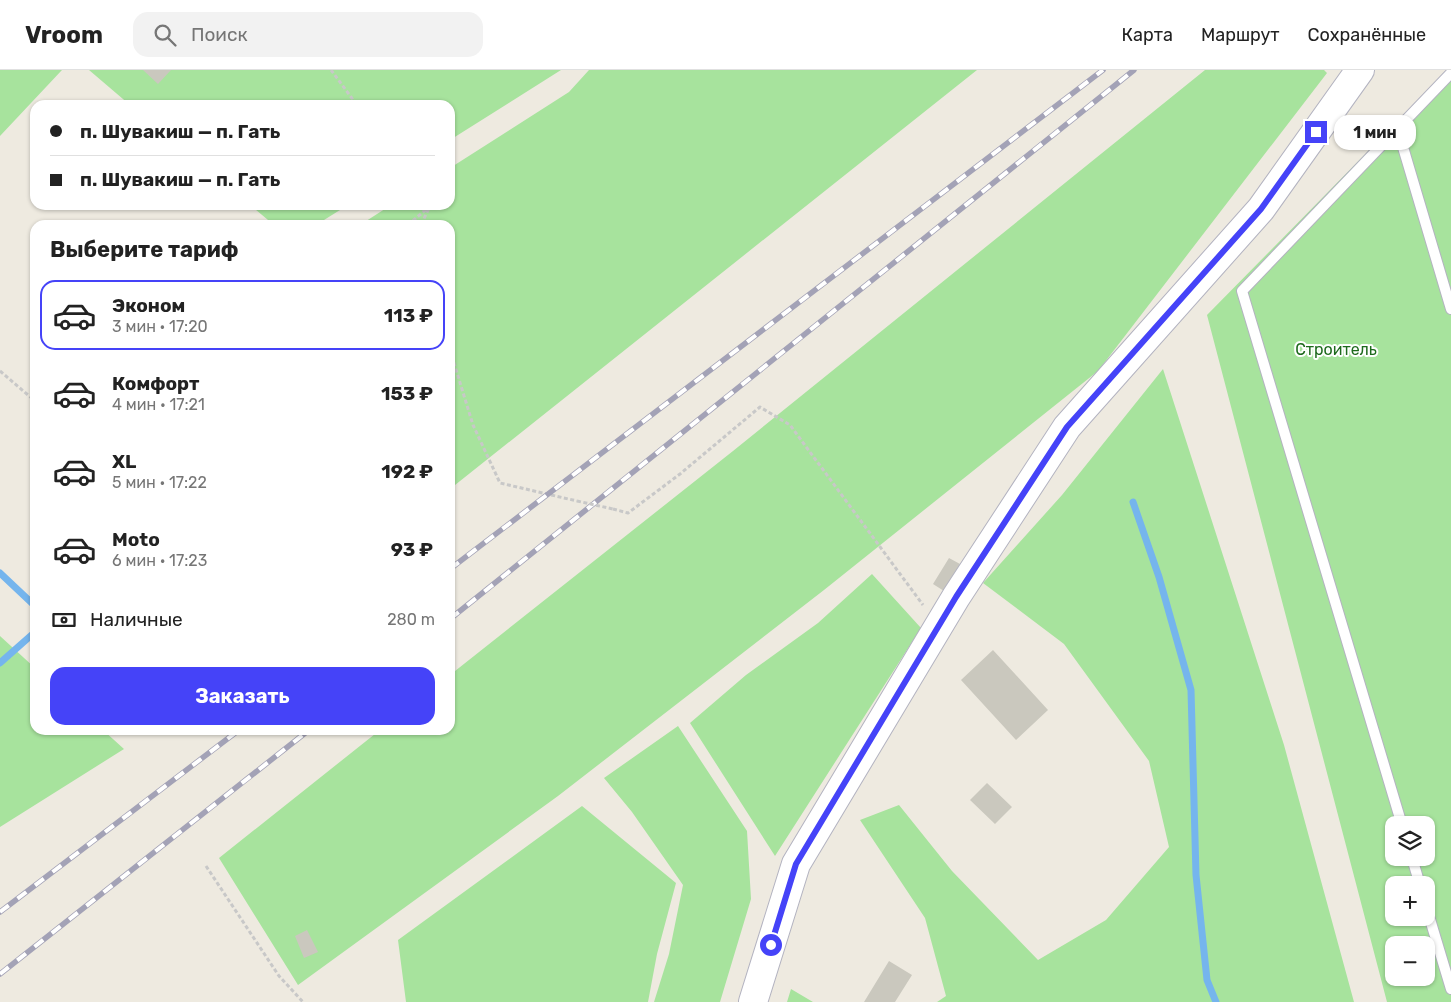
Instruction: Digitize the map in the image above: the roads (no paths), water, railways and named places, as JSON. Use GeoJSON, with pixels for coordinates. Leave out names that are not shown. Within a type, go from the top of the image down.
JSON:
{"type":"FeatureCollection","features":[{"type":"Feature","properties":{"kind":"street"},"geometry":{"type":"LineString","coordinates":[[753,1002],[796,864],[938,626],[1067,427],[1261,209],[1360,70]]}},
{"type":"Feature","properties":{"kind":"lane"},"geometry":{"type":"LineString","coordinates":[[1399,816],[1242,291],[1397,127],[1451,73]]}},
{"type":"Feature","properties":{"kind":"lane"},"geometry":{"type":"LineString","coordinates":[[1397,127],[1451,309]]}},
{"type":"Feature","properties":{"kind":"lane"},"geometry":{"type":"LineString","coordinates":[[1432,926],[1451,989]]}},
{"type":"Feature","properties":{"kind":"waterway"},"geometry":{"type":"LineString","coordinates":[[1133,502],[1159,577],[1191,690],[1196,875],[1207,980],[1216,1002]]}},
{"type":"Feature","properties":{"kind":"waterway"},"geometry":{"type":"LineString","coordinates":[[0,573],[30,601]]}},
{"type":"Feature","properties":{"kind":"waterway"},"geometry":{"type":"LineString","coordinates":[[0,663],[30,636]]}},
{"type":"Feature","properties":{"kind":"railway"},"geometry":{"type":"LineString","coordinates":[[455,565],[1103,70]]}},
{"type":"Feature","properties":{"kind":"railway"},"geometry":{"type":"LineString","coordinates":[[455,615],[1134,70]]}},
{"type":"Feature","properties":{"kind":"railway"},"geometry":{"type":"LineString","coordinates":[[0,912],[232,735]]}},
{"type":"Feature","properties":{"kind":"railway"},"geometry":{"type":"LineString","coordinates":[[0,974],[303,735]]}},
{"type":"Feature","properties":{"kind":"park label","name":"Строитель"},"geometry":{"type":"Point","coordinates":[1336,349]}}]}
